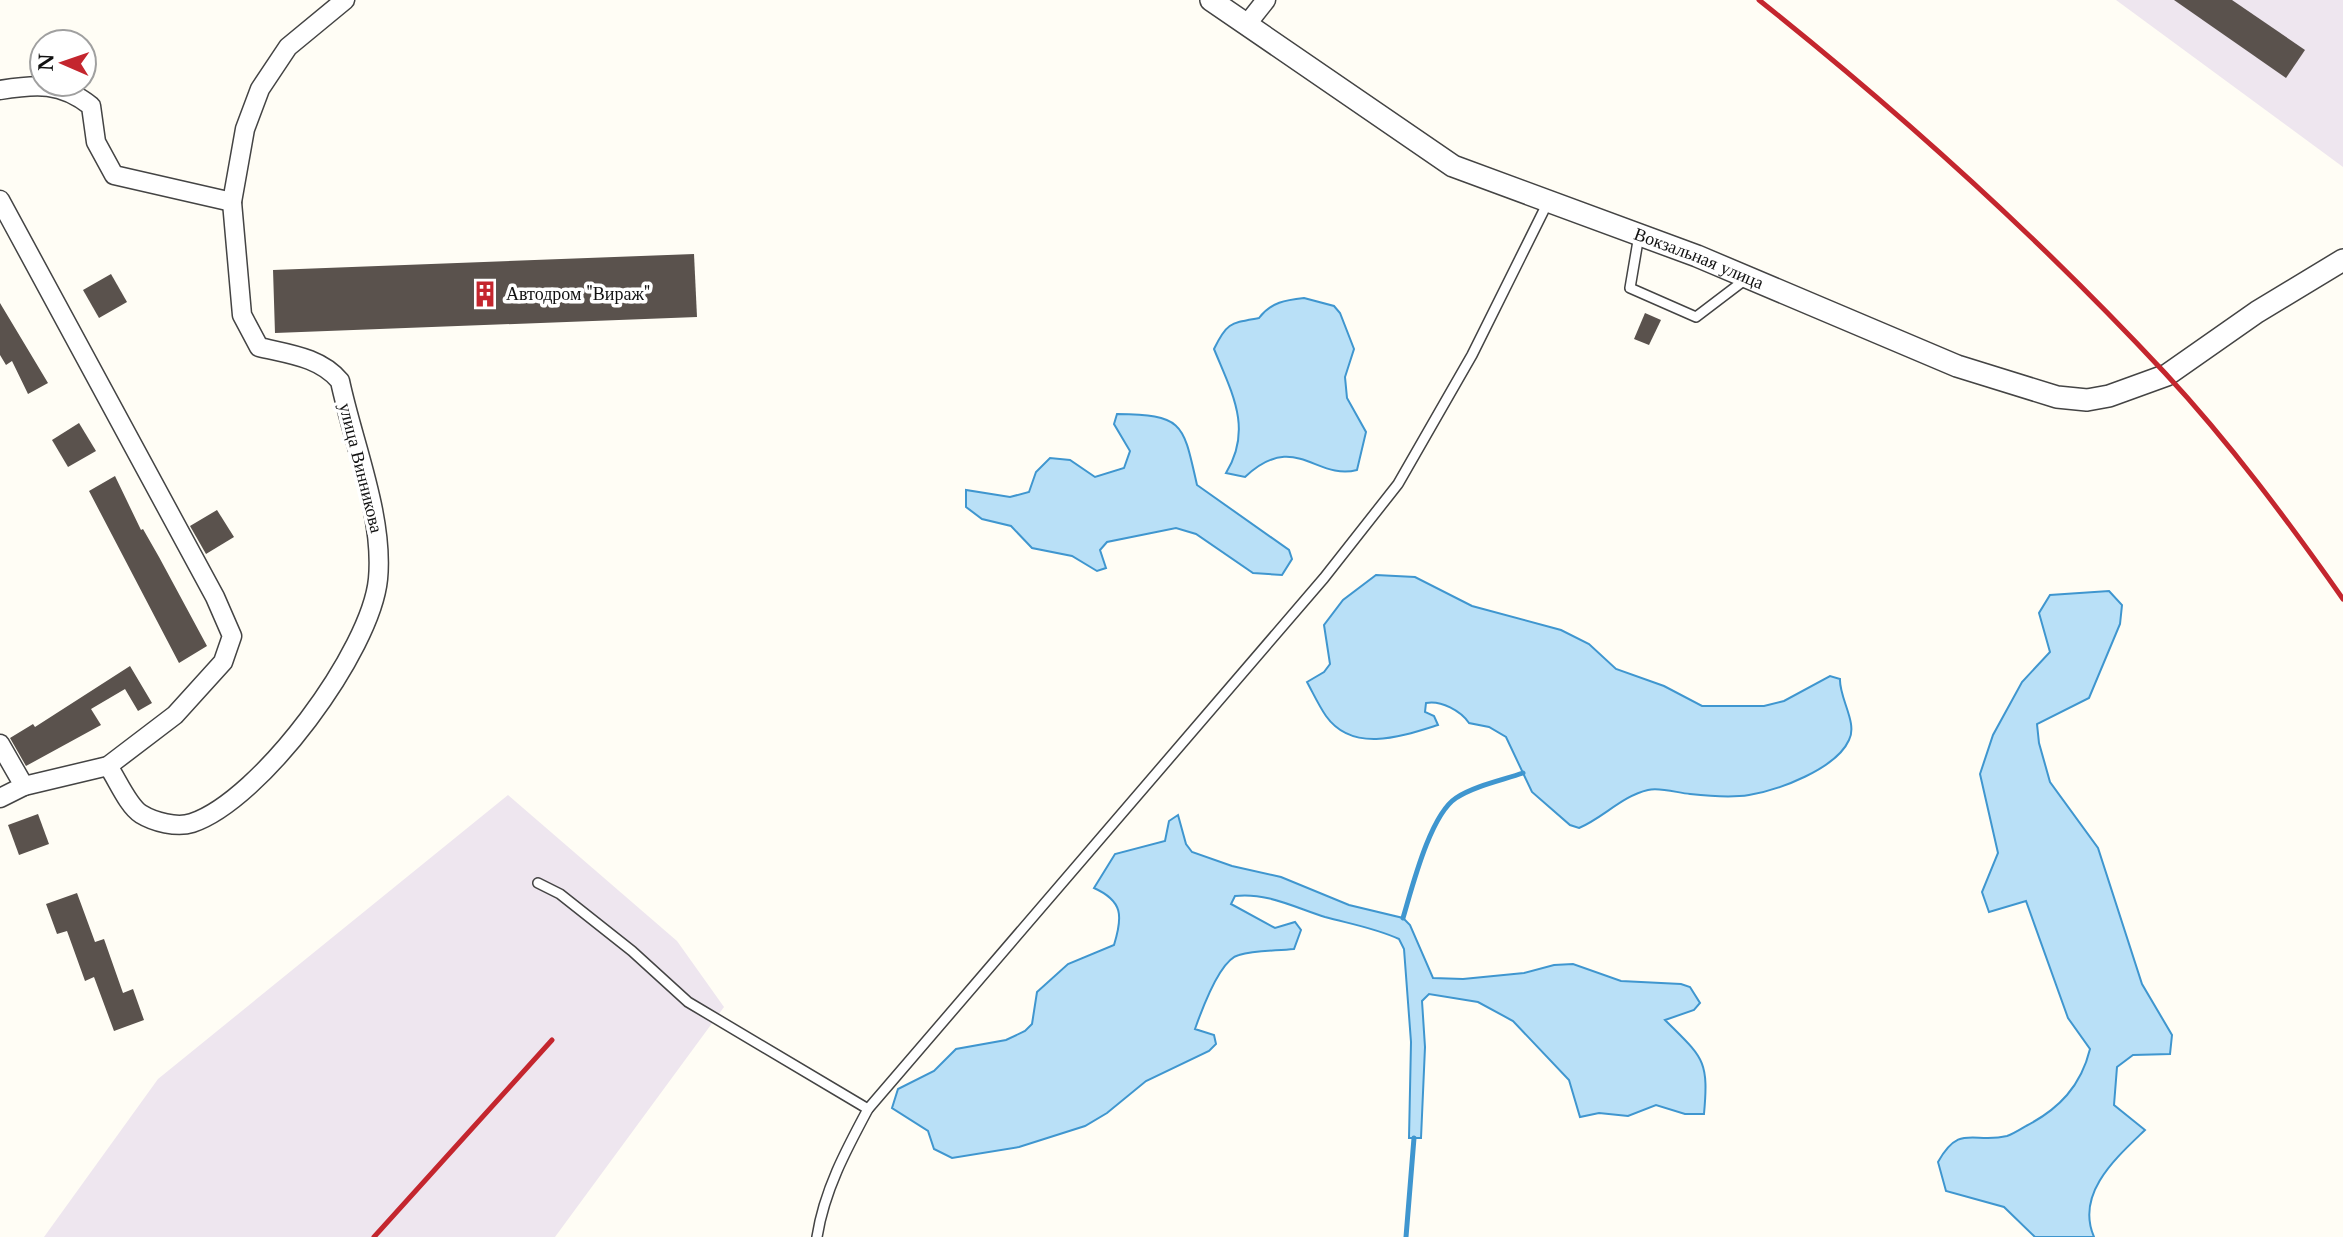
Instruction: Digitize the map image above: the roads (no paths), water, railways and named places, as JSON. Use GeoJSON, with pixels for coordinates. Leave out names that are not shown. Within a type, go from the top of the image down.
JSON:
{"type":"FeatureCollection","features":[{"type":"Feature","properties":{"kind":"street","name":"улица Винникова"},"geometry":{"type":"LineString","coordinates":[[108,766],[139,813],[168,824],[192,823],[229,801],[274,764],[313,712],[339,673],[364,623],[378,582],[379,539],[340,381],[329,368],[304,358],[258,347],[242,315],[232,202],[245,129],[260,89],[288,47],[345,0]]}},
{"type":"Feature","properties":{"kind":"street","name":"Вокзальная улица"},"geometry":{"type":"LineString","coordinates":[[1211,0],[1446,163],[1639,233],[1957,366],[2057,397],[2087,400],[2109,396],[2138,387],[2180,367],[2257,312],[2343,260]]}},
{"type":"Feature","properties":{"kind":"street"},"geometry":{"type":"LineString","coordinates":[[1247,24],[1266,0]]}},
{"type":"Feature","properties":{"kind":"street"},"geometry":{"type":"LineString","coordinates":[[0,90],[30,85],[71,90],[90,106],[96,142],[114,174],[232,202]]}},
{"type":"Feature","properties":{"kind":"street"},"geometry":{"type":"LineString","coordinates":[[0,200],[208,585],[232,636],[223,662],[175,715],[108,766],[24,786],[0,799]]}},
{"type":"Feature","properties":{"kind":"street"},"geometry":{"type":"LineString","coordinates":[[0,744],[24,786]]}},
{"type":"Feature","properties":{"kind":"lane"},"geometry":{"type":"LineString","coordinates":[[817,1237],[821,1214],[842,1158],[868,1109],[1324,578],[1398,484],[1472,355],[1548,202]]}},
{"type":"Feature","properties":{"kind":"lane"},"geometry":{"type":"LineString","coordinates":[[1639,233],[1630,288],[1696,317],[1746,279]]}},
{"type":"Feature","properties":{"kind":"lane"},"geometry":{"type":"LineString","coordinates":[[538,883],[560,894],[632,951],[688,1002],[868,1109]]}},
{"type":"Feature","properties":{"kind":"water"},"geometry":{"type":"Polygon","coordinates":[[[1304,298],[1334,306],[1340,313],[1354,349],[1345,377],[1347,398],[1366,432],[1357,470],[1342,472],[1292,457],[1278,458],[1262,464],[1245,477],[1226,473],[1234,457],[1239,426],[1233,396],[1214,349],[1231,325],[1259,318],[1279,303],[1304,298]]]}},
{"type":"Feature","properties":{"kind":"water"},"geometry":{"type":"Polygon","coordinates":[[[1117,414],[1156,417],[1177,427],[1188,448],[1197,485],[1289,550],[1292,559],[1282,575],[1253,573],[1196,534],[1176,528],[1107,542],[1100,550],[1106,568],[1097,571],[1072,556],[1032,548],[1011,526],[982,519],[966,507],[966,490],[1010,497],[1029,492],[1036,472],[1050,458],[1070,460],[1095,477],[1124,468],[1130,451],[1114,424],[1117,414]]]}},
{"type":"Feature","properties":{"kind":"water"},"geometry":{"type":"Polygon","coordinates":[[[1376,575],[1415,577],[1472,606],[1561,630],[1589,644],[1616,669],[1664,686],[1702,706],[1764,706],[1784,701],[1830,676],[1840,679],[1850,718],[1849,740],[1832,760],[1820,769],[1775,788],[1727,797],[1648,790],[1630,797],[1579,828],[1570,825],[1532,792],[1506,737],[1489,727],[1469,723],[1450,707],[1426,703],[1425,712],[1434,716],[1438,725],[1410,734],[1379,739],[1350,735],[1337,728],[1326,716],[1307,682],[1324,672],[1330,664],[1324,625],[1343,600],[1376,575]]]}},
{"type":"Feature","properties":{"kind":"water"},"geometry":{"type":"Polygon","coordinates":[[[2109,591],[2122,605],[2120,624],[2089,698],[2037,724],[2039,743],[2050,782],[2098,848],[2142,984],[2172,1035],[2170,1054],[2133,1055],[2117,1067],[2114,1105],[2145,1130],[2112,1164],[2094,1191],[2090,1221],[2094,1237],[2035,1237],[2004,1207],[1946,1191],[1938,1162],[1953,1143],[1961,1139],[2007,1136],[2049,1112],[2074,1085],[2090,1049],[2068,1018],[2026,901],[1989,912],[1982,892],[1998,853],[1980,774],[1993,735],[2022,682],[2050,652],[2039,613],[2050,595],[2109,591]]]}},
{"type":"Feature","properties":{"kind":"water"},"geometry":{"type":"Polygon","coordinates":[[[1178,815],[1186,844],[1192,852],[1232,866],[1281,877],[1349,905],[1403,918],[1410,925],[1433,978],[1463,979],[1524,973],[1554,965],[1573,964],[1621,981],[1681,984],[1690,987],[1700,1003],[1694,1010],[1665,1020],[1688,1043],[1701,1061],[1705,1081],[1704,1114],[1685,1114],[1656,1105],[1628,1116],[1599,1113],[1580,1117],[1569,1080],[1513,1021],[1478,1002],[1429,994],[1422,1001],[1425,1047],[1421,1138],[1409,1138],[1411,1042],[1404,949],[1399,939],[1281,902],[1247,895],[1235,896],[1231,904],[1275,928],[1295,922],[1301,930],[1294,949],[1246,953],[1232,959],[1225,966],[1212,987],[1195,1029],[1214,1035],[1216,1044],[1209,1051],[1146,1081],[1107,1113],[1085,1126],[1019,1147],[952,1158],[934,1149],[928,1131],[892,1108],[898,1089],[934,1071],[956,1049],[1006,1040],[1025,1031],[1032,1024],[1037,992],[1068,964],[1114,945],[1119,926],[1118,911],[1111,898],[1094,888],[1115,854],[1165,841],[1169,821],[1178,815]]]}},
{"type":"Feature","properties":{"kind":"waterway"},"geometry":{"type":"LineString","coordinates":[[1403,918],[1423,853],[1447,807],[1456,798],[1471,790],[1523,773]]}},
{"type":"Feature","properties":{"kind":"waterway"},"geometry":{"type":"LineString","coordinates":[[1406,1237],[1414,1138]]}},
{"type":"Feature","properties":{"kind":"railway"},"geometry":{"type":"LineString","coordinates":[[1759,0],[1969,179],[2118,323],[2235,455],[2343,599]]}},
{"type":"Feature","properties":{"kind":"railway"},"geometry":{"type":"LineString","coordinates":[[374,1237],[552,1040]]}},
{"type":"Feature","properties":{"kind":"place","name":"Автодром \"Вираж\""},"geometry":{"type":"Point","coordinates":[485,294]}}]}
